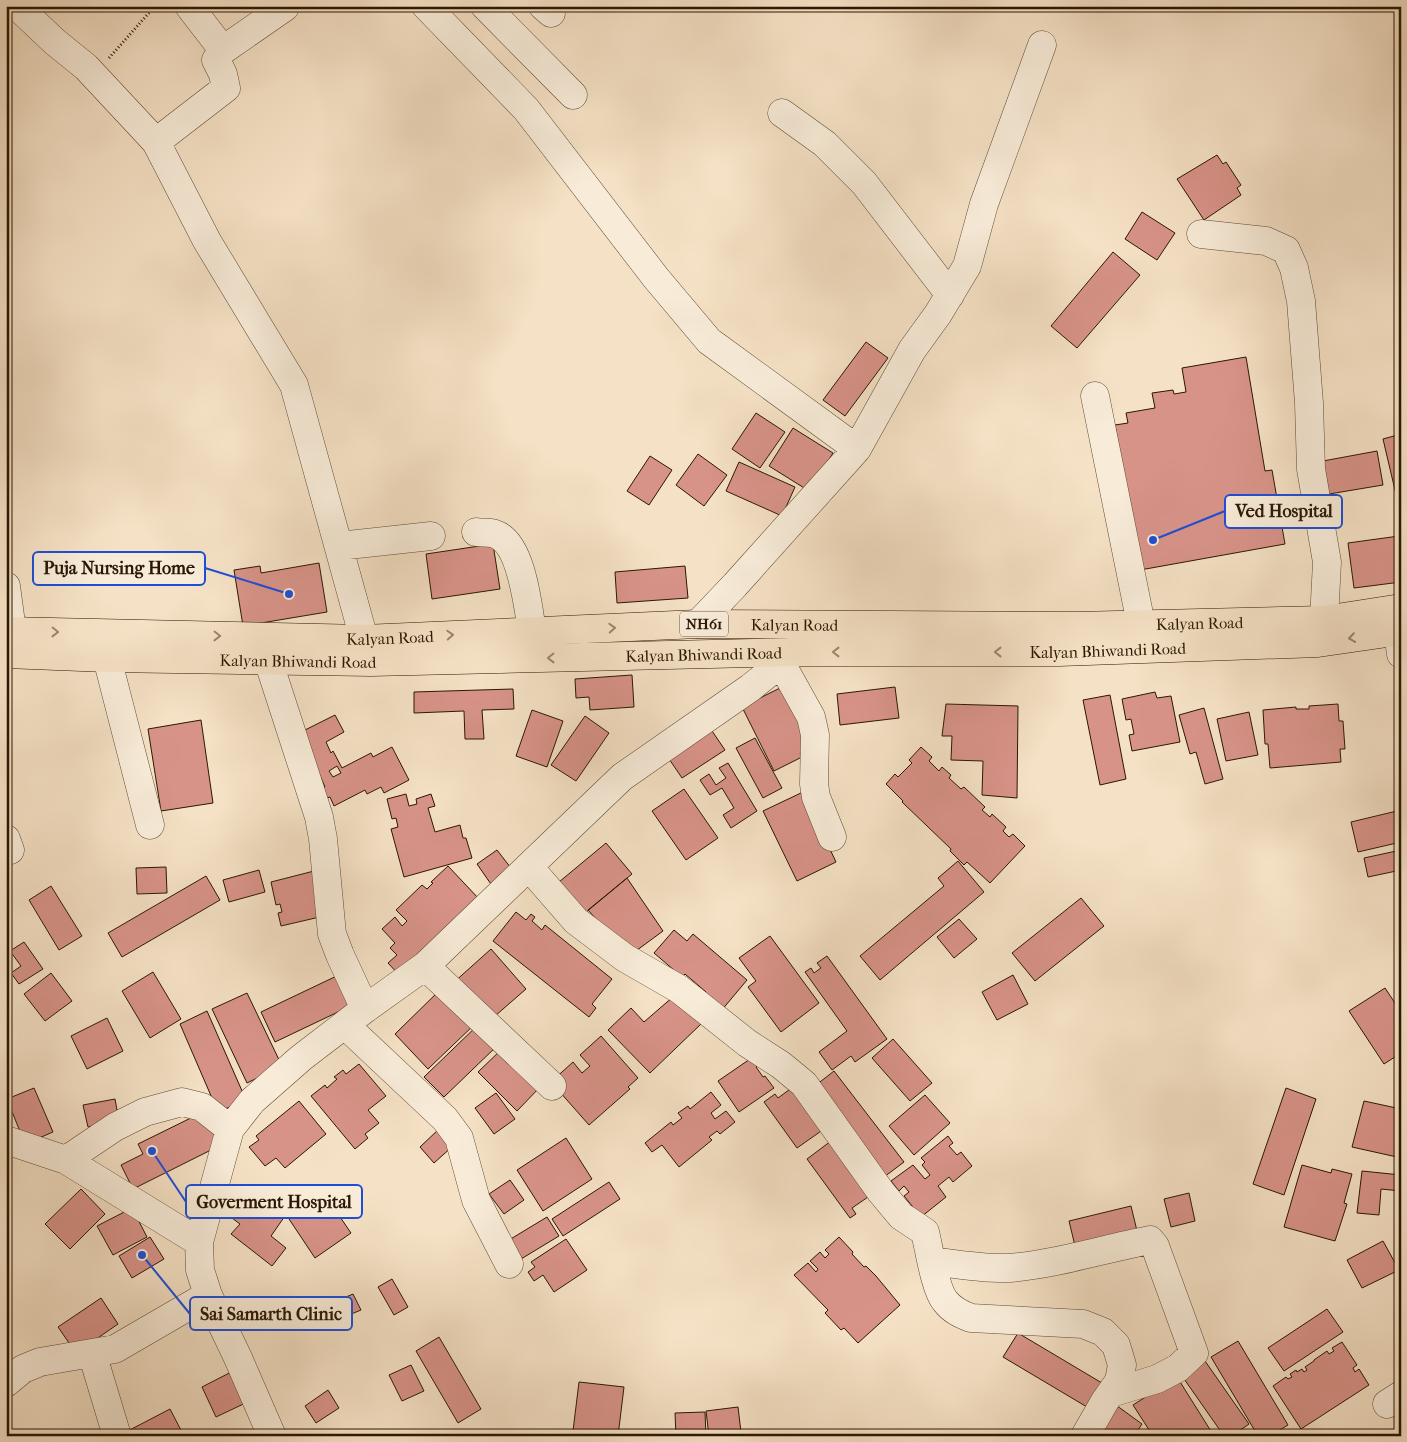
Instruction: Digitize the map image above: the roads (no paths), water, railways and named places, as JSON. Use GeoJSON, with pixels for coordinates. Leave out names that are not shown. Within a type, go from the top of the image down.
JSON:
{"type":"FeatureCollection","features":[{"type":"Feature","properties":{"kind":"highway","name":"Kalyan Road"},"geometry":{"type":"LineString","coordinates":[[8,639],[364,639],[698,624],[1076,626],[1324,620],[1400,631]]}},
{"type":"Feature","properties":{"kind":"highway","name":"Kalyan Bhiwandi Road"},"geometry":{"type":"LineString","coordinates":[[8,639],[107,658],[371,662],[788,658],[1059,652],[1318,643],[1400,631]]}},
{"type":"Feature","properties":{"kind":"street"},"geometry":{"type":"LineString","coordinates":[[17,6],[55,42],[86,66],[156,142],[207,240],[294,385],[364,639]]}},
{"type":"Feature","properties":{"kind":"street"},"geometry":{"type":"LineString","coordinates":[[189,6],[223,50]]}},
{"type":"Feature","properties":{"kind":"street"},"geometry":{"type":"LineString","coordinates":[[156,142],[226,88],[223,74],[216,60],[223,50],[284,6]]}},
{"type":"Feature","properties":{"kind":"street"},"geometry":{"type":"LineString","coordinates":[[426,6],[526,108],[656,278],[709,341],[857,449]]}},
{"type":"Feature","properties":{"kind":"street"},"geometry":{"type":"LineString","coordinates":[[455,36],[478,6]]}},
{"type":"Feature","properties":{"kind":"street"},"geometry":{"type":"LineString","coordinates":[[485,6],[573,95]]}},
{"type":"Feature","properties":{"kind":"street"},"geometry":{"type":"LineString","coordinates":[[698,624],[735,586],[857,449],[912,350],[950,295],[967,266],[984,204],[1042,45]]}},
{"type":"Feature","properties":{"kind":"street"},"geometry":{"type":"LineString","coordinates":[[782,113],[825,144],[864,184],[950,295]]}},
{"type":"Feature","properties":{"kind":"street"},"geometry":{"type":"LineString","coordinates":[[1201,234],[1266,241],[1286,250],[1294,268],[1301,301],[1306,349],[1311,469],[1327,562],[1324,620]]}},
{"type":"Feature","properties":{"kind":"street"},"geometry":{"type":"LineString","coordinates":[[1095,396],[1140,624]]}},
{"type":"Feature","properties":{"kind":"street"},"geometry":{"type":"LineString","coordinates":[[476,532],[496,534],[508,544],[522,574],[532,631]]}},
{"type":"Feature","properties":{"kind":"street"},"geometry":{"type":"LineString","coordinates":[[339,546],[431,536]]}},
{"type":"Feature","properties":{"kind":"street"},"geometry":{"type":"LineString","coordinates":[[6,586],[8,639]]}},
{"type":"Feature","properties":{"kind":"street"},"geometry":{"type":"LineString","coordinates":[[272,1436],[208,1295],[200,1270],[199,1242],[230,1129],[252,1101],[301,1058],[425,966],[622,777],[750,688],[788,658],[815,625]]}},
{"type":"Feature","properties":{"kind":"street"},"geometry":{"type":"LineString","coordinates":[[107,658],[150,825]]}},
{"type":"Feature","properties":{"kind":"street"},"geometry":{"type":"LineString","coordinates":[[788,658],[811,717],[815,735],[814,784],[816,797],[832,838]]}},
{"type":"Feature","properties":{"kind":"street"},"geometry":{"type":"LineString","coordinates":[[268,660],[319,817],[323,839],[332,934],[340,955],[355,1017],[445,1119],[459,1138],[476,1200],[508,1264]]}},
{"type":"Feature","properties":{"kind":"street"},"geometry":{"type":"LineString","coordinates":[[529,867],[576,921],[625,958],[679,989],[746,1043],[781,1065],[804,1084],[900,1216],[926,1232],[943,1299],[958,1313],[971,1318],[1083,1324],[1103,1332],[1116,1345],[1122,1365],[1120,1381],[1085,1436]]}},
{"type":"Feature","properties":{"kind":"street"},"geometry":{"type":"LineString","coordinates":[[425,966],[552,1086]]}},
{"type":"Feature","properties":{"kind":"street"},"geometry":{"type":"LineString","coordinates":[[66,1160],[115,1127],[145,1112],[182,1102],[202,1107],[230,1129]]}},
{"type":"Feature","properties":{"kind":"street"},"geometry":{"type":"LineString","coordinates":[[6,1140],[66,1160],[199,1242]]}},
{"type":"Feature","properties":{"kind":"street"},"geometry":{"type":"LineString","coordinates":[[932,1261],[1008,1268],[1065,1259],[1150,1240],[1155,1246],[1194,1353],[1178,1368],[1157,1378],[1111,1393]]}},
{"type":"Feature","properties":{"kind":"street"},"geometry":{"type":"LineString","coordinates":[[6,1383],[23,1369],[40,1362],[115,1349],[208,1295]]}},
{"type":"Feature","properties":{"kind":"street"},"geometry":{"type":"LineString","coordinates":[[92,1353],[117,1436]]}},
{"type":"Feature","properties":{"kind":"place","name":"Ved Hospital"},"geometry":{"type":"Point","coordinates":[1153,540]}},
{"type":"Feature","properties":{"kind":"place","name":"Puja Nursing Home"},"geometry":{"type":"Point","coordinates":[289,594]}},
{"type":"Feature","properties":{"kind":"place","name":"Goverment Hospital"},"geometry":{"type":"Point","coordinates":[152,1151]}},
{"type":"Feature","properties":{"kind":"place","name":"Sai Samarth Clinic"},"geometry":{"type":"Point","coordinates":[142,1255]}}]}
